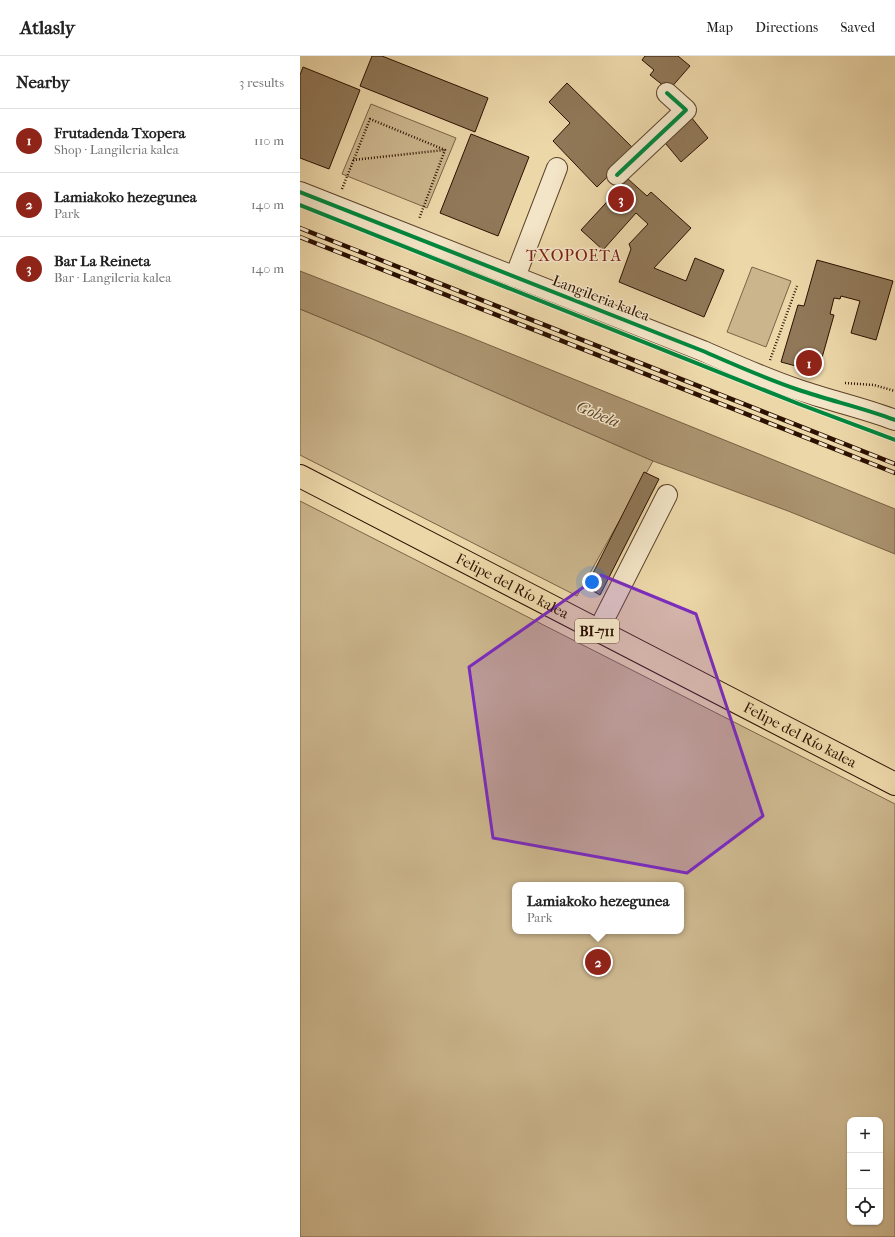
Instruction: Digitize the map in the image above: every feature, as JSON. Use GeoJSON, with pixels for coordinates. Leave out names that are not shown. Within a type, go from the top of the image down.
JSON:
{"type":"FeatureCollection","features":[{"type":"Feature","properties":{"kind":"main road","name":"Felipe del Río kalea"},"geometry":{"type":"LineString","coordinates":[[300,476],[895,784]]}},
{"type":"Feature","properties":{"kind":"street"},"geometry":{"type":"LineString","coordinates":[[617,175],[686,110],[667,93]]}},
{"type":"Feature","properties":{"kind":"street"},"geometry":{"type":"LineString","coordinates":[[515,277],[557,168]]}},
{"type":"Feature","properties":{"kind":"street","name":"Langileria kalea"},"geometry":{"type":"LineString","coordinates":[[300,192],[338,199],[412,236],[763,376],[799,390],[876,412],[895,420]]}},
{"type":"Feature","properties":{"kind":"street"},"geometry":{"type":"LineString","coordinates":[[598,631],[667,495]]}},
{"type":"Feature","properties":{"kind":"path"},"geometry":{"type":"LineString","coordinates":[[338,199],[370,119],[445,150]]}},
{"type":"Feature","properties":{"kind":"path"},"geometry":{"type":"LineString","coordinates":[[353,160],[445,150]]}},
{"type":"Feature","properties":{"kind":"path"},"geometry":{"type":"LineString","coordinates":[[412,236],[445,150]]}},
{"type":"Feature","properties":{"kind":"path"},"geometry":{"type":"LineString","coordinates":[[769,362],[797,286]]}},
{"type":"Feature","properties":{"kind":"highlighted area"},"geometry":{"type":"Polygon","coordinates":[[[601,575],[696,614],[763,816],[687,873],[493,838],[469,667],[601,575]]]}},
{"type":"Feature","properties":{"kind":"shaded area"},"geometry":{"type":"Polygon","coordinates":[[[371,104],[456,138],[427,208],[342,174],[371,104]]]}},
{"type":"Feature","properties":{"kind":"shaded area"},"geometry":{"type":"Polygon","coordinates":[[[752,267],[791,281],[766,347],[727,332],[752,267]]]}},
{"type":"Feature","properties":{"kind":"shaded area"},"geometry":{"type":"Polygon","coordinates":[[[300,309],[653,461],[577,596],[300,455],[300,309]]]}},
{"type":"Feature","properties":{"kind":"shaded area"},"geometry":{"type":"Polygon","coordinates":[[[300,501],[895,804],[895,1237],[300,1237],[300,501]]]}},
{"type":"Feature","properties":{"kind":"water","name":"Gobela"},"geometry":{"type":"Polygon","coordinates":[[[300,271],[467,336],[895,509],[895,554],[788,511],[653,461],[300,309],[300,271]]]}},
{"type":"Feature","properties":{"kind":"building"},"geometry":{"type":"Polygon","coordinates":[[[372,56],[382,56],[488,98],[475,132],[360,86],[372,56]]]}},
{"type":"Feature","properties":{"kind":"building"},"geometry":{"type":"Polygon","coordinates":[[[645,56],[678,56],[690,66],[669,90],[650,75],[654,70],[642,60],[645,56]]]}},
{"type":"Feature","properties":{"kind":"building"},"geometry":{"type":"Polygon","coordinates":[[[303,67],[360,90],[329,169],[300,158],[300,75],[303,67]]]}},
{"type":"Feature","properties":{"kind":"building"},"geometry":{"type":"Polygon","coordinates":[[[567,83],[635,150],[597,187],[553,141],[570,123],[549,102],[567,83]]]}},
{"type":"Feature","properties":{"kind":"building"},"geometry":{"type":"Polygon","coordinates":[[[691,117],[708,138],[681,162],[661,138],[691,117]]]}},
{"type":"Feature","properties":{"kind":"building"},"geometry":{"type":"Polygon","coordinates":[[[471,134],[529,157],[498,236],[440,213],[471,134]]]}},
{"type":"Feature","properties":{"kind":"building"},"geometry":{"type":"Polygon","coordinates":[[[628,179],[647,196],[651,192],[691,228],[654,268],[686,281],[695,258],[724,270],[704,317],[619,282],[631,249],[629,244],[648,224],[636,213],[603,250],[581,230],[628,179]]]}},
{"type":"Feature","properties":{"kind":"building"},"geometry":{"type":"Polygon","coordinates":[[[817,260],[893,281],[876,340],[851,333],[860,301],[841,296],[840,299],[834,298],[830,314],[834,315],[818,372],[781,362],[798,305],[804,306],[817,260]]]}},
{"type":"Feature","properties":{"kind":"building"},"geometry":{"type":"Polygon","coordinates":[[[644,472],[659,479],[600,595],[586,587],[644,472]]]}},
{"type":"Feature","properties":{"kind":"railway"},"geometry":{"type":"LineString","coordinates":[[300,228],[895,464]]}},
{"type":"Feature","properties":{"kind":"railway"},"geometry":{"type":"LineString","coordinates":[[300,237],[895,473]]}},
{"type":"Feature","properties":{"kind":"cycle path"},"geometry":{"type":"LineString","coordinates":[[617,175],[686,110],[667,93]]}},
{"type":"Feature","properties":{"kind":"cycle path"},"geometry":{"type":"LineString","coordinates":[[300,192],[703,351],[751,372],[811,394],[895,420]]}},
{"type":"Feature","properties":{"kind":"cycle path"},"geometry":{"type":"LineString","coordinates":[[300,205],[799,404],[895,440]]}},
{"type":"Feature","properties":{"kind":"place","name":"Bar La Reineta"},"geometry":{"type":"Point","coordinates":[621,199]}},
{"type":"Feature","properties":{"kind":"place","name":"Frutadenda Txopera"},"geometry":{"type":"Point","coordinates":[809,363]}},
{"type":"Feature","properties":{"kind":"place","name":"Lamiakoko hezegunea"},"geometry":{"type":"Point","coordinates":[598,962]}},
{"type":"Feature","properties":{"kind":"district","name":"TXOPOETA"},"geometry":{"type":"Point","coordinates":[574,255]}}]}
